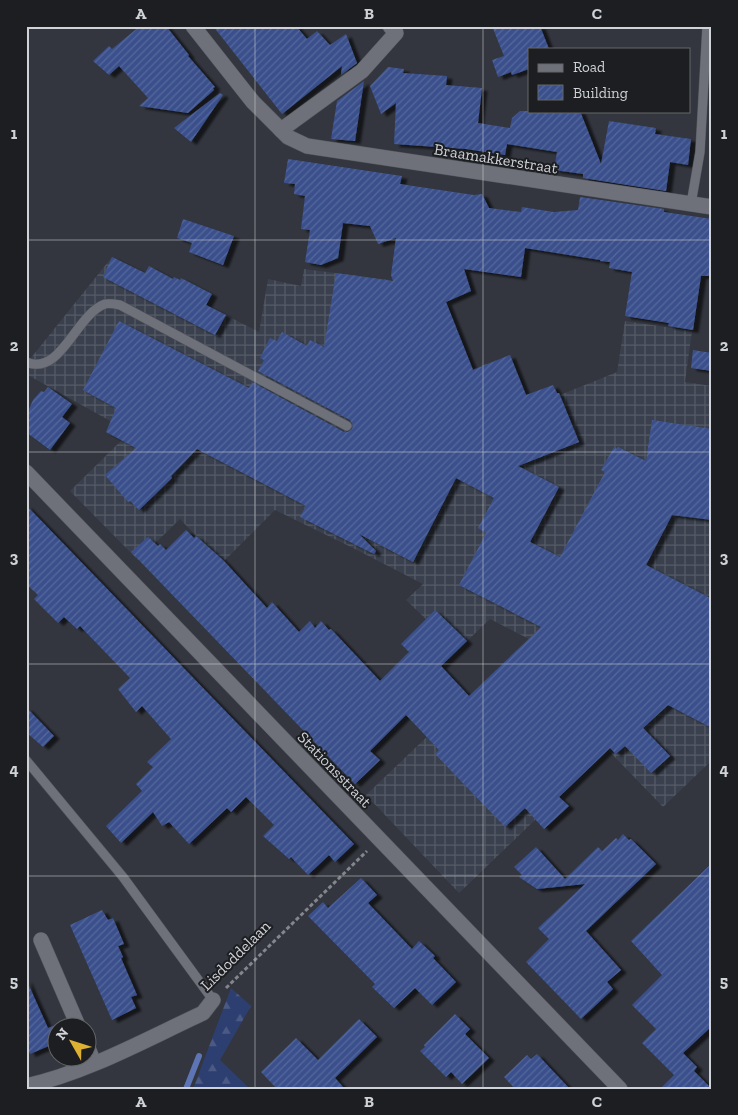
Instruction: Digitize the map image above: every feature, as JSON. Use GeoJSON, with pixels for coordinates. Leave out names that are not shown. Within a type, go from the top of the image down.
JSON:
{"type":"FeatureCollection","features":[{"type":"Feature","properties":{"kind":"street","name":"Braamakkerstraat"},"geometry":{"type":"LineString","coordinates":[[193,26],[253,102],[288,137],[307,146],[712,207]]}},
{"type":"Feature","properties":{"kind":"street"},"geometry":{"type":"LineString","coordinates":[[281,130],[362,71],[396,29]]}},
{"type":"Feature","properties":{"kind":"street","name":"Stationsstraat"},"geometry":{"type":"LineString","coordinates":[[26,472],[620,1089]]}},
{"type":"Feature","properties":{"kind":"street"},"geometry":{"type":"LineString","coordinates":[[41,940],[75,1018]]}},
{"type":"Feature","properties":{"kind":"street","name":"Lisdoddelaan"},"geometry":{"type":"LineString","coordinates":[[98,1061],[203,1013],[213,1000]]}},
{"type":"Feature","properties":{"kind":"street","name":"Lisdoddelaan"},"geometry":{"type":"LineString","coordinates":[[26,1086],[46,1082],[81,1068]]}},
{"type":"Feature","properties":{"kind":"lane"},"geometry":{"type":"LineString","coordinates":[[691,204],[700,152],[707,26]]}},
{"type":"Feature","properties":{"kind":"lane"},"geometry":{"type":"LineString","coordinates":[[26,362],[41,364],[53,359],[86,318],[96,309],[106,304],[120,304],[347,426]]}},
{"type":"Feature","properties":{"kind":"lane"},"geometry":{"type":"LineString","coordinates":[[26,760],[123,877],[213,1000]]}},
{"type":"Feature","properties":{"kind":"path","name":"Lisdoddelaan"},"geometry":{"type":"LineString","coordinates":[[213,1000],[379,840]]}},
{"type":"Feature","properties":{"kind":"shaded area"},"geometry":{"type":"Polygon","coordinates":[[[112,257],[259,332],[268,279],[301,286],[304,269],[390,280],[388,296],[441,290],[473,369],[510,355],[530,404],[557,393],[560,395],[617,372],[625,321],[692,331],[685,382],[712,386],[712,760],[663,807],[608,750],[459,893],[366,795],[529,639],[490,619],[398,707],[364,697],[434,627],[406,600],[423,584],[275,510],[222,563],[180,519],[138,560],[70,491],[130,432],[26,374],[26,364],[112,257]]]}},
{"type":"Feature","properties":{"kind":"green space"},"geometry":{"type":"Polygon","coordinates":[[[231,988],[251,1006],[220,1060],[250,1089],[193,1089],[231,988]]]}},
{"type":"Feature","properties":{"kind":"building"},"geometry":{"type":"Polygon","coordinates":[[[140,26],[166,26],[188,56],[215,87],[188,113],[139,106],[148,98],[119,66],[109,75],[93,61],[109,46],[112,49],[140,26]]]}},
{"type":"Feature","properties":{"kind":"building"},"geometry":{"type":"Polygon","coordinates":[[[213,26],[296,26],[307,39],[317,31],[330,45],[346,34],[357,63],[341,75],[342,66],[282,114],[213,26]]]}},
{"type":"Feature","properties":{"kind":"building"},"geometry":{"type":"Polygon","coordinates":[[[492,26],[540,26],[549,48],[528,48],[528,69],[512,75],[511,72],[498,77],[492,60],[504,56],[492,26]]]}},
{"type":"Feature","properties":{"kind":"building"},"geometry":{"type":"Polygon","coordinates":[[[388,67],[404,69],[403,73],[447,76],[446,85],[482,88],[478,123],[510,128],[512,118],[520,111],[580,112],[601,164],[609,121],[656,128],[655,134],[691,139],[688,165],[670,162],[666,191],[583,178],[583,174],[554,170],[557,152],[507,144],[505,155],[466,149],[394,144],[396,103],[381,114],[370,86],[388,67]]]}},
{"type":"Feature","properties":{"kind":"building"},"geometry":{"type":"Polygon","coordinates":[[[364,81],[355,141],[331,139],[337,101],[364,81]]]}},
{"type":"Feature","properties":{"kind":"building"},"geometry":{"type":"Polygon","coordinates":[[[220,93],[223,95],[191,142],[174,128],[220,93]]]}},
{"type":"Feature","properties":{"kind":"building"},"geometry":{"type":"Polygon","coordinates":[[[288,159],[402,176],[400,184],[474,195],[482,194],[489,208],[521,212],[522,207],[554,212],[578,210],[580,197],[664,209],[664,212],[712,219],[712,254],[709,276],[701,276],[693,330],[668,326],[669,323],[625,316],[632,272],[609,268],[610,262],[525,248],[521,277],[464,269],[471,291],[446,302],[473,370],[510,355],[526,395],[553,385],[557,393],[559,393],[579,442],[518,466],[559,487],[530,542],[560,557],[605,472],[601,470],[614,447],[617,449],[618,447],[646,461],[652,420],[712,429],[712,520],[672,515],[646,565],[712,599],[712,728],[668,705],[643,728],[670,756],[651,773],[625,746],[616,754],[610,748],[559,797],[569,806],[544,829],[525,808],[505,827],[435,754],[439,750],[406,715],[370,751],[380,760],[355,784],[131,552],[148,537],[166,550],[186,530],[194,538],[196,536],[224,561],[267,608],[272,602],[299,632],[310,621],[315,628],[321,621],[329,630],[331,629],[380,681],[409,652],[401,644],[435,610],[467,641],[441,666],[469,696],[541,627],[459,585],[486,533],[478,528],[494,498],[456,478],[413,562],[359,534],[376,551],[374,554],[300,517],[306,506],[197,449],[171,476],[172,478],[139,510],[130,501],[128,502],[105,475],[136,448],[106,432],[116,408],[83,390],[119,321],[249,388],[252,382],[344,432],[352,429],[353,425],[350,420],[258,371],[264,360],[260,358],[270,338],[277,341],[282,332],[307,346],[310,340],[324,347],[336,273],[393,281],[391,275],[396,238],[378,244],[370,226],[343,223],[338,258],[321,265],[305,262],[310,230],[301,229],[305,196],[294,194],[295,184],[284,183],[288,159]]]}},
{"type":"Feature","properties":{"kind":"building"},"geometry":{"type":"Polygon","coordinates":[[[183,219],[234,236],[223,265],[189,252],[192,243],[177,238],[183,219]]]}},
{"type":"Feature","properties":{"kind":"building"},"geometry":{"type":"Polygon","coordinates":[[[112,257],[145,273],[149,266],[173,279],[174,277],[180,280],[181,278],[212,294],[206,305],[226,315],[215,335],[103,277],[112,257]]]}},
{"type":"Feature","properties":{"kind":"building"},"geometry":{"type":"Polygon","coordinates":[[[693,350],[712,353],[712,371],[691,368],[693,350]]]}},
{"type":"Feature","properties":{"kind":"building"},"geometry":{"type":"Polygon","coordinates":[[[48,387],[72,404],[62,417],[70,423],[50,450],[26,432],[26,416],[33,400],[41,391],[44,392],[48,387]]]}},
{"type":"Feature","properties":{"kind":"building"},"geometry":{"type":"Polygon","coordinates":[[[26,505],[354,844],[335,862],[329,855],[308,875],[291,857],[289,859],[263,836],[274,825],[246,797],[231,812],[227,808],[189,844],[169,822],[162,826],[153,812],[121,843],[106,826],[142,791],[136,784],[153,767],[147,762],[171,739],[142,706],[136,712],[118,689],[130,678],[80,626],[77,629],[64,617],[58,623],[34,599],[38,595],[26,584],[26,505]]]}},
{"type":"Feature","properties":{"kind":"building"},"geometry":{"type":"Polygon","coordinates":[[[26,707],[54,736],[43,747],[26,732],[26,707]]]}},
{"type":"Feature","properties":{"kind":"building"},"geometry":{"type":"Polygon","coordinates":[[[623,834],[629,840],[631,839],[656,864],[586,931],[621,970],[607,982],[613,989],[581,1019],[526,962],[549,939],[538,928],[585,884],[537,889],[519,877],[522,875],[514,867],[536,847],[565,879],[598,847],[602,851],[616,838],[618,840],[623,834]]]}},
{"type":"Feature","properties":{"kind":"building"},"geometry":{"type":"Polygon","coordinates":[[[712,863],[712,1026],[683,1053],[697,1067],[694,1071],[712,1089],[660,1089],[674,1075],[642,1043],[656,1029],[632,1005],[662,975],[631,941],[712,863]]]}},
{"type":"Feature","properties":{"kind":"building"},"geometry":{"type":"Polygon","coordinates":[[[361,878],[377,895],[368,903],[412,949],[419,941],[435,956],[433,958],[456,982],[432,1005],[415,988],[394,1008],[372,987],[375,984],[308,916],[323,902],[328,908],[361,878]]]}},
{"type":"Feature","properties":{"kind":"building"},"geometry":{"type":"Polygon","coordinates":[[[102,910],[108,920],[113,918],[124,944],[118,946],[123,957],[121,958],[137,995],[131,997],[136,1008],[112,1020],[70,925],[102,910]]]}},
{"type":"Feature","properties":{"kind":"building"},"geometry":{"type":"Polygon","coordinates":[[[26,979],[48,1028],[48,1046],[30,1054],[26,1045],[26,979]]]}},
{"type":"Feature","properties":{"kind":"building"},"geometry":{"type":"Polygon","coordinates":[[[455,1014],[470,1029],[465,1034],[489,1058],[462,1084],[451,1072],[446,1077],[420,1051],[455,1014]]]}},
{"type":"Feature","properties":{"kind":"building"},"geometry":{"type":"Polygon","coordinates":[[[359,1019],[377,1037],[335,1078],[345,1089],[277,1089],[261,1072],[296,1038],[318,1060],[359,1019]]]}},
{"type":"Feature","properties":{"kind":"building"},"geometry":{"type":"Polygon","coordinates":[[[537,1054],[570,1089],[515,1089],[504,1077],[527,1055],[531,1059],[537,1054]]]}},
{"type":"Feature","properties":{"kind":"waterway"},"geometry":{"type":"LineString","coordinates":[[186,1089],[199,1056]]}}]}
